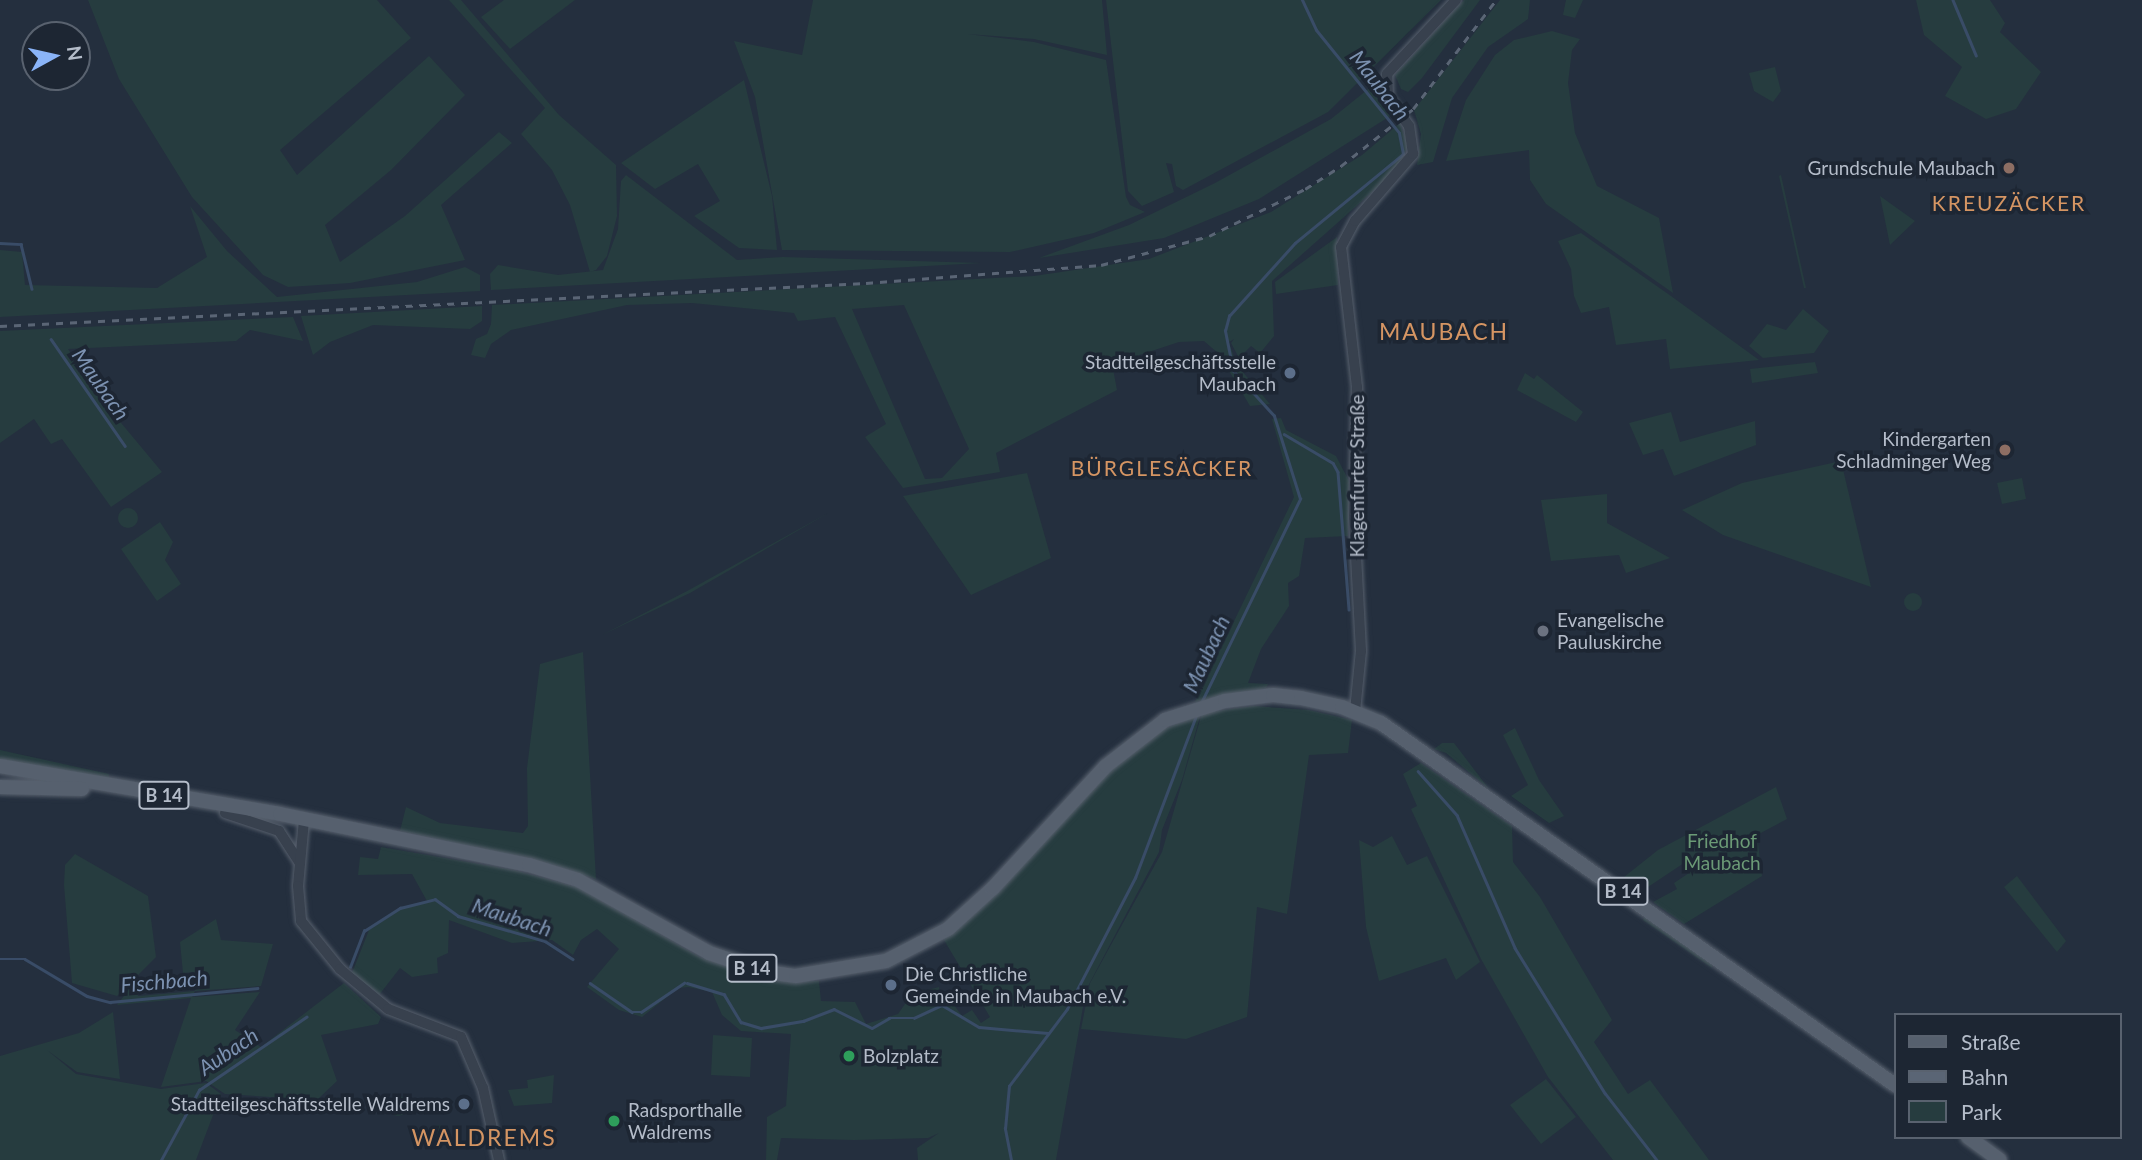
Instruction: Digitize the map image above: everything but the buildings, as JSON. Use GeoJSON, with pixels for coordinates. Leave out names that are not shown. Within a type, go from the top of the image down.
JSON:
{"type":"FeatureCollection","features":[{"type":"Feature","properties":{"kind":"main road","name":"B 14"},"geometry":{"type":"LineString","coordinates":[[0,766],[304,820],[529,864],[578,880],[734,963],[796,976],[830,973],[886,961],[948,929],[993,888],[1126,748],[1156,725],[1208,705],[1273,695],[1355,711],[1381,723],[1474,786],[1894,1085]]}},
{"type":"Feature","properties":{"kind":"main road","name":"B 14"},"geometry":{"type":"LineString","coordinates":[[0,788],[86,789],[225,813],[304,820]]}},
{"type":"Feature","properties":{"kind":"main road"},"geometry":{"type":"LineString","coordinates":[[1971,1139],[2000,1160]]}},
{"type":"Feature","properties":{"kind":"street","name":"Klagenfurter Straße"},"geometry":{"type":"LineString","coordinates":[[1355,711],[1360,625],[1353,328],[1340,247],[1355,221],[1405,169],[1414,146],[1409,126],[1388,97],[1387,74],[1456,0]]}},
{"type":"Feature","properties":{"kind":"street"},"geometry":{"type":"LineString","coordinates":[[225,813],[279,831],[299,862]]}},
{"type":"Feature","properties":{"kind":"street"},"geometry":{"type":"LineString","coordinates":[[304,820],[299,862],[301,921],[313,940],[388,1009],[461,1037],[483,1088],[499,1160]]}},
{"type":"Feature","properties":{"kind":"green space"},"geometry":{"type":"Polygon","coordinates":[[[88,0],[377,0],[411,38],[280,150],[297,175],[429,56],[465,95],[391,170],[325,225],[340,262],[405,216],[499,132],[512,143],[441,205],[465,260],[350,283],[288,287],[263,275],[192,197],[119,79],[88,0]]]}},
{"type":"Feature","properties":{"kind":"green space"},"geometry":{"type":"Polygon","coordinates":[[[449,0],[461,0],[559,115],[616,165],[617,216],[607,256],[596,270],[590,272],[570,205],[552,170],[521,134],[545,108],[449,0]]]}},
{"type":"Feature","properties":{"kind":"green space"},"geometry":{"type":"Polygon","coordinates":[[[504,0],[575,0],[510,49],[481,17],[504,0]]]}},
{"type":"Feature","properties":{"kind":"green space"},"geometry":{"type":"Polygon","coordinates":[[[813,0],[1102,0],[1107,55],[1034,39],[967,34],[1034,42],[1106,60],[1126,197],[1130,205],[1145,212],[1094,233],[1010,252],[782,250],[755,97],[734,41],[802,55],[813,0]]]}},
{"type":"Feature","properties":{"kind":"green space"},"geometry":{"type":"Polygon","coordinates":[[[1106,0],[1441,0],[1328,112],[1183,190],[1176,186],[1172,164],[1166,163],[1174,192],[1142,206],[1128,191],[1106,0]]]}},
{"type":"Feature","properties":{"kind":"green space"},"geometry":{"type":"Polygon","coordinates":[[[1464,0],[1480,0],[1422,78],[1408,92],[1401,89],[1395,75],[1464,0]]]}},
{"type":"Feature","properties":{"kind":"green space"},"geometry":{"type":"Polygon","coordinates":[[[1500,0],[1530,0],[1528,19],[1488,47],[1452,98],[1433,162],[1417,165],[1421,134],[1414,110],[1500,0]]]}},
{"type":"Feature","properties":{"kind":"green space"},"geometry":{"type":"Polygon","coordinates":[[[1566,0],[1583,0],[1575,18],[1563,15],[1566,0]]]}},
{"type":"Feature","properties":{"kind":"green space"},"geometry":{"type":"Polygon","coordinates":[[[1916,0],[1990,0],[2005,23],[2000,32],[2041,72],[2016,109],[1986,119],[1945,96],[1962,67],[1924,35],[1916,0]]]}},
{"type":"Feature","properties":{"kind":"green space"},"geometry":{"type":"Polygon","coordinates":[[[1552,31],[1580,39],[1572,50],[1568,83],[1575,133],[1597,186],[1659,218],[1673,293],[1546,204],[1530,180],[1529,150],[1446,161],[1466,100],[1495,55],[1514,40],[1552,31]]]}},
{"type":"Feature","properties":{"kind":"green space"},"geometry":{"type":"Polygon","coordinates":[[[1775,67],[1781,91],[1773,102],[1754,91],[1749,73],[1775,67]]]}},
{"type":"Feature","properties":{"kind":"green space"},"geometry":{"type":"Polygon","coordinates":[[[744,80],[772,196],[777,250],[739,248],[694,216],[720,201],[698,164],[655,189],[621,163],[744,80]]]}},
{"type":"Feature","properties":{"kind":"green space"},"geometry":{"type":"Polygon","coordinates":[[[1372,86],[1380,87],[1395,113],[1259,199],[1164,238],[1039,258],[1129,225],[1215,183],[1331,119],[1372,86]]]}},
{"type":"Feature","properties":{"kind":"green space"},"geometry":{"type":"Polygon","coordinates":[[[1400,123],[1408,146],[1397,170],[1272,281],[1274,336],[1260,353],[1251,346],[1239,358],[1231,343],[1234,339],[1229,342],[1236,364],[1270,404],[1250,406],[1219,354],[1204,341],[1179,342],[1112,364],[1117,390],[996,453],[1000,472],[903,488],[865,437],[886,424],[835,317],[798,321],[794,313],[692,303],[627,305],[511,330],[491,344],[485,358],[471,355],[476,339],[487,334],[491,324],[492,305],[1034,276],[1149,259],[1271,212],[1362,155],[1400,123]],[[904,305],[852,309],[925,479],[942,478],[969,449],[904,305]]]}},
{"type":"Feature","properties":{"kind":"green space"},"geometry":{"type":"Polygon","coordinates":[[[626,175],[737,260],[783,257],[981,263],[491,290],[490,274],[498,265],[558,275],[603,270],[618,229],[621,181],[626,175]]]}},
{"type":"Feature","properties":{"kind":"green space"},"geometry":{"type":"Polygon","coordinates":[[[1781,175],[1806,288],[1779,176],[1781,175]]]}},
{"type":"Feature","properties":{"kind":"green space"},"geometry":{"type":"Polygon","coordinates":[[[1880,196],[1915,221],[1890,245],[1880,196]]]}},
{"type":"Feature","properties":{"kind":"green space"},"geometry":{"type":"Polygon","coordinates":[[[190,206],[227,251],[277,297],[417,282],[465,267],[480,275],[480,291],[0,317],[0,250],[22,252],[25,285],[157,288],[207,257],[190,206]]]}},
{"type":"Feature","properties":{"kind":"green space"},"geometry":{"type":"Polygon","coordinates":[[[1581,233],[1759,360],[1670,369],[1666,339],[1616,345],[1609,307],[1581,313],[1574,296],[1571,269],[1558,241],[1581,233]]]}},
{"type":"Feature","properties":{"kind":"green space"},"geometry":{"type":"Polygon","coordinates":[[[1337,237],[1338,285],[1276,294],[1275,282],[1337,237]]]}},
{"type":"Feature","properties":{"kind":"green space"},"geometry":{"type":"Polygon","coordinates":[[[482,306],[482,321],[470,329],[373,325],[330,342],[313,355],[301,316],[482,306]]]}},
{"type":"Feature","properties":{"kind":"green space"},"geometry":{"type":"Polygon","coordinates":[[[1803,309],[1829,331],[1814,353],[1763,358],[1749,346],[1767,324],[1786,330],[1803,309]]]}},
{"type":"Feature","properties":{"kind":"green space"},"geometry":{"type":"Polygon","coordinates":[[[293,317],[303,341],[250,330],[236,341],[68,349],[107,406],[162,472],[111,507],[62,439],[51,444],[34,419],[0,443],[0,331],[293,317]]]}},
{"type":"Feature","properties":{"kind":"green space"},"geometry":{"type":"Polygon","coordinates":[[[1815,362],[1818,373],[1752,383],[1750,369],[1815,362]]]}},
{"type":"Feature","properties":{"kind":"green space"},"geometry":{"type":"Polygon","coordinates":[[[1525,373],[1534,379],[1537,375],[1583,412],[1576,422],[1517,390],[1525,373]]]}},
{"type":"Feature","properties":{"kind":"green space"},"geometry":{"type":"Polygon","coordinates":[[[1671,412],[1680,442],[1755,421],[1756,445],[1674,476],[1663,449],[1643,455],[1629,423],[1671,412]]]}},
{"type":"Feature","properties":{"kind":"green space"},"geometry":{"type":"Polygon","coordinates":[[[1281,418],[1286,430],[1336,456],[1349,481],[1348,536],[1305,538],[1299,576],[1288,583],[1289,606],[1261,649],[1248,683],[1268,684],[1266,688],[1195,702],[1294,497],[1272,419],[1281,418]]]}},
{"type":"Feature","properties":{"kind":"green space"},"geometry":{"type":"Polygon","coordinates":[[[1841,461],[1871,587],[1723,535],[1682,510],[1742,483],[1841,461]]]}},
{"type":"Feature","properties":{"kind":"green space"},"geometry":{"type":"Polygon","coordinates":[[[1027,473],[1051,558],[971,595],[903,496],[1027,473]]]}},
{"type":"Feature","properties":{"kind":"green space"},"geometry":{"type":"Polygon","coordinates":[[[2022,478],[2026,499],[2002,504],[1997,483],[2022,478]]]}},
{"type":"Feature","properties":{"kind":"green space"},"geometry":{"type":"Polygon","coordinates":[[[1607,494],[1607,523],[1670,558],[1626,573],[1619,555],[1551,561],[1541,500],[1607,494]]]}},
{"type":"Feature","properties":{"kind":"green space"},"geometry":{"type":"Polygon","coordinates":[[[124,508],[132,508],[138,518],[132,528],[124,528],[118,522],[118,514],[124,508]]]}},
{"type":"Feature","properties":{"kind":"green space"},"geometry":{"type":"Polygon","coordinates":[[[830,512],[690,593],[602,635],[689,590],[830,512]]]}},
{"type":"Feature","properties":{"kind":"green space"},"geometry":{"type":"Polygon","coordinates":[[[160,522],[173,542],[165,560],[181,584],[157,601],[121,549],[160,522]]]}},
{"type":"Feature","properties":{"kind":"green space"},"geometry":{"type":"Polygon","coordinates":[[[1913,593],[1919,596],[1922,602],[1919,608],[1913,611],[1907,608],[1904,602],[1907,596],[1913,593]]]}},
{"type":"Feature","properties":{"kind":"green space"},"geometry":{"type":"Polygon","coordinates":[[[583,652],[596,879],[547,863],[400,831],[406,807],[440,823],[523,833],[528,826],[527,768],[540,664],[583,652]]]}},
{"type":"Feature","properties":{"kind":"green space"},"geometry":{"type":"Polygon","coordinates":[[[1253,706],[1309,710],[1352,720],[1348,753],[1309,755],[1287,914],[1257,907],[1247,1017],[1186,1039],[1081,1029],[1090,983],[1162,852],[1202,713],[1253,706]]]}},
{"type":"Feature","properties":{"kind":"green space"},"geometry":{"type":"Polygon","coordinates":[[[1201,713],[1182,780],[1162,830],[1159,852],[1086,990],[1056,1160],[918,1160],[917,1148],[939,1133],[928,1138],[781,1138],[777,1160],[766,1160],[767,1117],[786,1106],[791,1034],[741,1031],[722,1015],[712,992],[688,987],[678,988],[642,1017],[619,1010],[587,987],[619,949],[597,929],[581,940],[573,955],[552,940],[512,943],[449,920],[448,953],[437,958],[438,973],[412,977],[400,968],[379,995],[352,973],[369,930],[403,908],[427,901],[412,874],[358,875],[360,857],[378,859],[381,847],[514,870],[577,887],[700,957],[758,977],[819,981],[821,1001],[855,1002],[866,1024],[898,1014],[912,994],[939,987],[941,999],[949,998],[962,1016],[972,1010],[981,1023],[990,1017],[944,940],[1111,770],[1162,730],[1201,713]]]}},
{"type":"Feature","properties":{"kind":"green space"},"geometry":{"type":"Polygon","coordinates":[[[1515,728],[1539,780],[1564,816],[1549,823],[1511,796],[1528,785],[1503,735],[1515,728]]]}},
{"type":"Feature","properties":{"kind":"green space"},"geometry":{"type":"Polygon","coordinates":[[[1442,743],[1454,743],[1489,789],[1446,753],[1434,749],[1442,743]]]}},
{"type":"Feature","properties":{"kind":"green space"},"geometry":{"type":"Polygon","coordinates":[[[0,750],[109,774],[108,783],[0,759],[0,750]]]}},
{"type":"Feature","properties":{"kind":"green space"},"geometry":{"type":"Polygon","coordinates":[[[1421,763],[1512,826],[1513,862],[1540,897],[1612,1020],[1594,1042],[1628,1094],[1650,1080],[1709,1160],[1613,1160],[1548,1077],[1481,959],[1411,809],[1417,806],[1403,774],[1421,763]]]}},
{"type":"Feature","properties":{"kind":"green space","name":"Friedhof Maubach"},"geometry":{"type":"Polygon","coordinates":[[[1776,787],[1787,819],[1757,835],[1762,876],[1684,924],[1653,902],[1677,889],[1674,883],[1692,871],[1687,861],[1645,889],[1624,877],[1658,850],[1776,787]]]}},
{"type":"Feature","properties":{"kind":"green space"},"geometry":{"type":"Polygon","coordinates":[[[1392,836],[1407,865],[1427,856],[1480,962],[1456,980],[1446,958],[1379,981],[1366,927],[1359,840],[1373,847],[1392,836]]]}},
{"type":"Feature","properties":{"kind":"green space"},"geometry":{"type":"Polygon","coordinates":[[[75,854],[148,896],[156,957],[117,996],[72,983],[64,885],[65,865],[75,854]]]}},
{"type":"Feature","properties":{"kind":"green space"},"geometry":{"type":"Polygon","coordinates":[[[2017,876],[2066,941],[2057,952],[2004,887],[2017,876]]]}},
{"type":"Feature","properties":{"kind":"green space"},"geometry":{"type":"Polygon","coordinates":[[[1646,913],[1712,962],[1712,968],[1643,920],[1646,913]]]}},
{"type":"Feature","properties":{"kind":"green space"},"geometry":{"type":"Polygon","coordinates":[[[216,919],[221,940],[273,944],[261,986],[195,991],[194,972],[183,973],[180,942],[216,919]]]}},
{"type":"Feature","properties":{"kind":"green space"},"geometry":{"type":"Polygon","coordinates":[[[136,980],[138,996],[195,991],[192,997],[260,992],[235,1030],[261,1047],[344,983],[381,1017],[378,1024],[321,1035],[337,1081],[317,1100],[225,1094],[206,1081],[161,1087],[191,998],[117,1005],[136,980]]]}},
{"type":"Feature","properties":{"kind":"green space"},"geometry":{"type":"Polygon","coordinates":[[[113,1012],[120,1079],[77,1072],[47,1050],[76,1074],[161,1089],[206,1083],[221,1094],[196,1160],[0,1160],[0,1056],[79,1033],[113,1012]]]}},
{"type":"Feature","properties":{"kind":"green space"},"geometry":{"type":"Polygon","coordinates":[[[713,1035],[752,1038],[750,1077],[711,1075],[713,1035]]]}},
{"type":"Feature","properties":{"kind":"green space"},"geometry":{"type":"Polygon","coordinates":[[[554,1075],[552,1103],[514,1106],[508,1090],[528,1088],[527,1080],[554,1075]]]}},
{"type":"Feature","properties":{"kind":"green space"},"geometry":{"type":"Polygon","coordinates":[[[1546,1079],[1576,1117],[1541,1144],[1510,1105],[1546,1079]]]}},
{"type":"Feature","properties":{"kind":"green space"},"geometry":{"type":"Polygon","coordinates":[[[398,1096],[405,1099],[408,1106],[405,1113],[398,1116],[391,1113],[388,1106],[391,1099],[398,1096]]]}},
{"type":"Feature","properties":{"kind":"green space"},"geometry":{"type":"Polygon","coordinates":[[[438,1125],[444,1128],[447,1134],[444,1140],[438,1143],[432,1140],[429,1134],[432,1128],[438,1125]]]}},
{"type":"Feature","properties":{"kind":"waterway","name":"Maubach"},"geometry":{"type":"LineString","coordinates":[[1201,703],[1300,499],[1274,416],[1233,371],[1225,331],[1229,316],[1295,243],[1403,154],[1399,133],[1316,30],[1302,0]]}},
{"type":"Feature","properties":{"kind":"waterway"},"geometry":{"type":"LineString","coordinates":[[1953,0],[1976,55]]}},
{"type":"Feature","properties":{"kind":"waterway","name":"Maubach"},"geometry":{"type":"LineString","coordinates":[[0,243],[21,244],[32,289]]}},
{"type":"Feature","properties":{"kind":"waterway","name":"Maubach"},"geometry":{"type":"LineString","coordinates":[[51,339],[125,446]]}},
{"type":"Feature","properties":{"kind":"waterway"},"geometry":{"type":"LineString","coordinates":[[1284,434],[1333,463],[1338,472],[1349,610]]}},
{"type":"Feature","properties":{"kind":"waterway","name":"Maubach"},"geometry":{"type":"LineString","coordinates":[[1011,1160],[1005,1129],[1009,1086],[1067,1009],[1135,878],[1196,716]]}},
{"type":"Feature","properties":{"kind":"waterway"},"geometry":{"type":"LineString","coordinates":[[1418,771],[1457,815],[1515,948],[1605,1093],[1657,1160]]}},
{"type":"Feature","properties":{"kind":"waterway","name":"Maubach"},"geometry":{"type":"LineString","coordinates":[[350,967],[364,931],[400,908],[435,899],[458,916],[545,941],[573,959]]}},
{"type":"Feature","properties":{"kind":"waterway","name":"Fischbach"},"geometry":{"type":"LineString","coordinates":[[0,959],[25,959],[87,996],[110,1002],[257,988]]}},
{"type":"Feature","properties":{"kind":"waterway","name":"Maubach"},"geometry":{"type":"LineString","coordinates":[[590,983],[632,1012],[641,1012],[684,983]]}},
{"type":"Feature","properties":{"kind":"waterway","name":"Maubach"},"geometry":{"type":"LineString","coordinates":[[687,983],[724,994],[741,1022],[761,1028],[803,1021],[834,1009],[872,1028],[889,1018],[914,1018],[942,1005],[979,1027],[1048,1033]]}},
{"type":"Feature","properties":{"kind":"waterway","name":"Aubach"},"geometry":{"type":"LineString","coordinates":[[161,1160],[199,1090],[306,1017]]}},
{"type":"Feature","properties":{"kind":"railway"},"geometry":{"type":"LineString","coordinates":[[0,326],[866,283],[1101,265],[1209,236],[1305,189],[1341,166],[1413,109],[1496,0]]}},
{"type":"Feature","properties":{"kind":"place","name":"Grundschule Maubach"},"geometry":{"type":"Point","coordinates":[2009,168]}},
{"type":"Feature","properties":{"kind":"place","name":"Stadtteilgeschäftsstelle Maubach"},"geometry":{"type":"Point","coordinates":[1290,373]}},
{"type":"Feature","properties":{"kind":"place","name":"Kindergarten Schladminger Weg"},"geometry":{"type":"Point","coordinates":[2005,450]}},
{"type":"Feature","properties":{"kind":"place","name":"Evangelische Pauluskirche"},"geometry":{"type":"Point","coordinates":[1543,631]}},
{"type":"Feature","properties":{"kind":"place","name":"Die Christliche Gemeinde in Maubach e.V."},"geometry":{"type":"Point","coordinates":[891,985]}},
{"type":"Feature","properties":{"kind":"place","name":"Bolzplatz"},"geometry":{"type":"Point","coordinates":[849,1056]}},
{"type":"Feature","properties":{"kind":"place","name":"Stadtteilgeschäftsstelle Waldrems"},"geometry":{"type":"Point","coordinates":[464,1104]}},
{"type":"Feature","properties":{"kind":"place","name":"Radsporthalle Waldrems"},"geometry":{"type":"Point","coordinates":[614,1121]}},
{"type":"Feature","properties":{"kind":"district","name":"KREUZÄCKER"},"geometry":{"type":"Point","coordinates":[2009,203]}},
{"type":"Feature","properties":{"kind":"district","name":"MAUBACH"},"geometry":{"type":"Point","coordinates":[1444,331]}},
{"type":"Feature","properties":{"kind":"district","name":"BÜRGLESÄCKER"},"geometry":{"type":"Point","coordinates":[1162,468]}},
{"type":"Feature","properties":{"kind":"district","name":"WALDREMS"},"geometry":{"type":"Point","coordinates":[484,1137]}}]}
